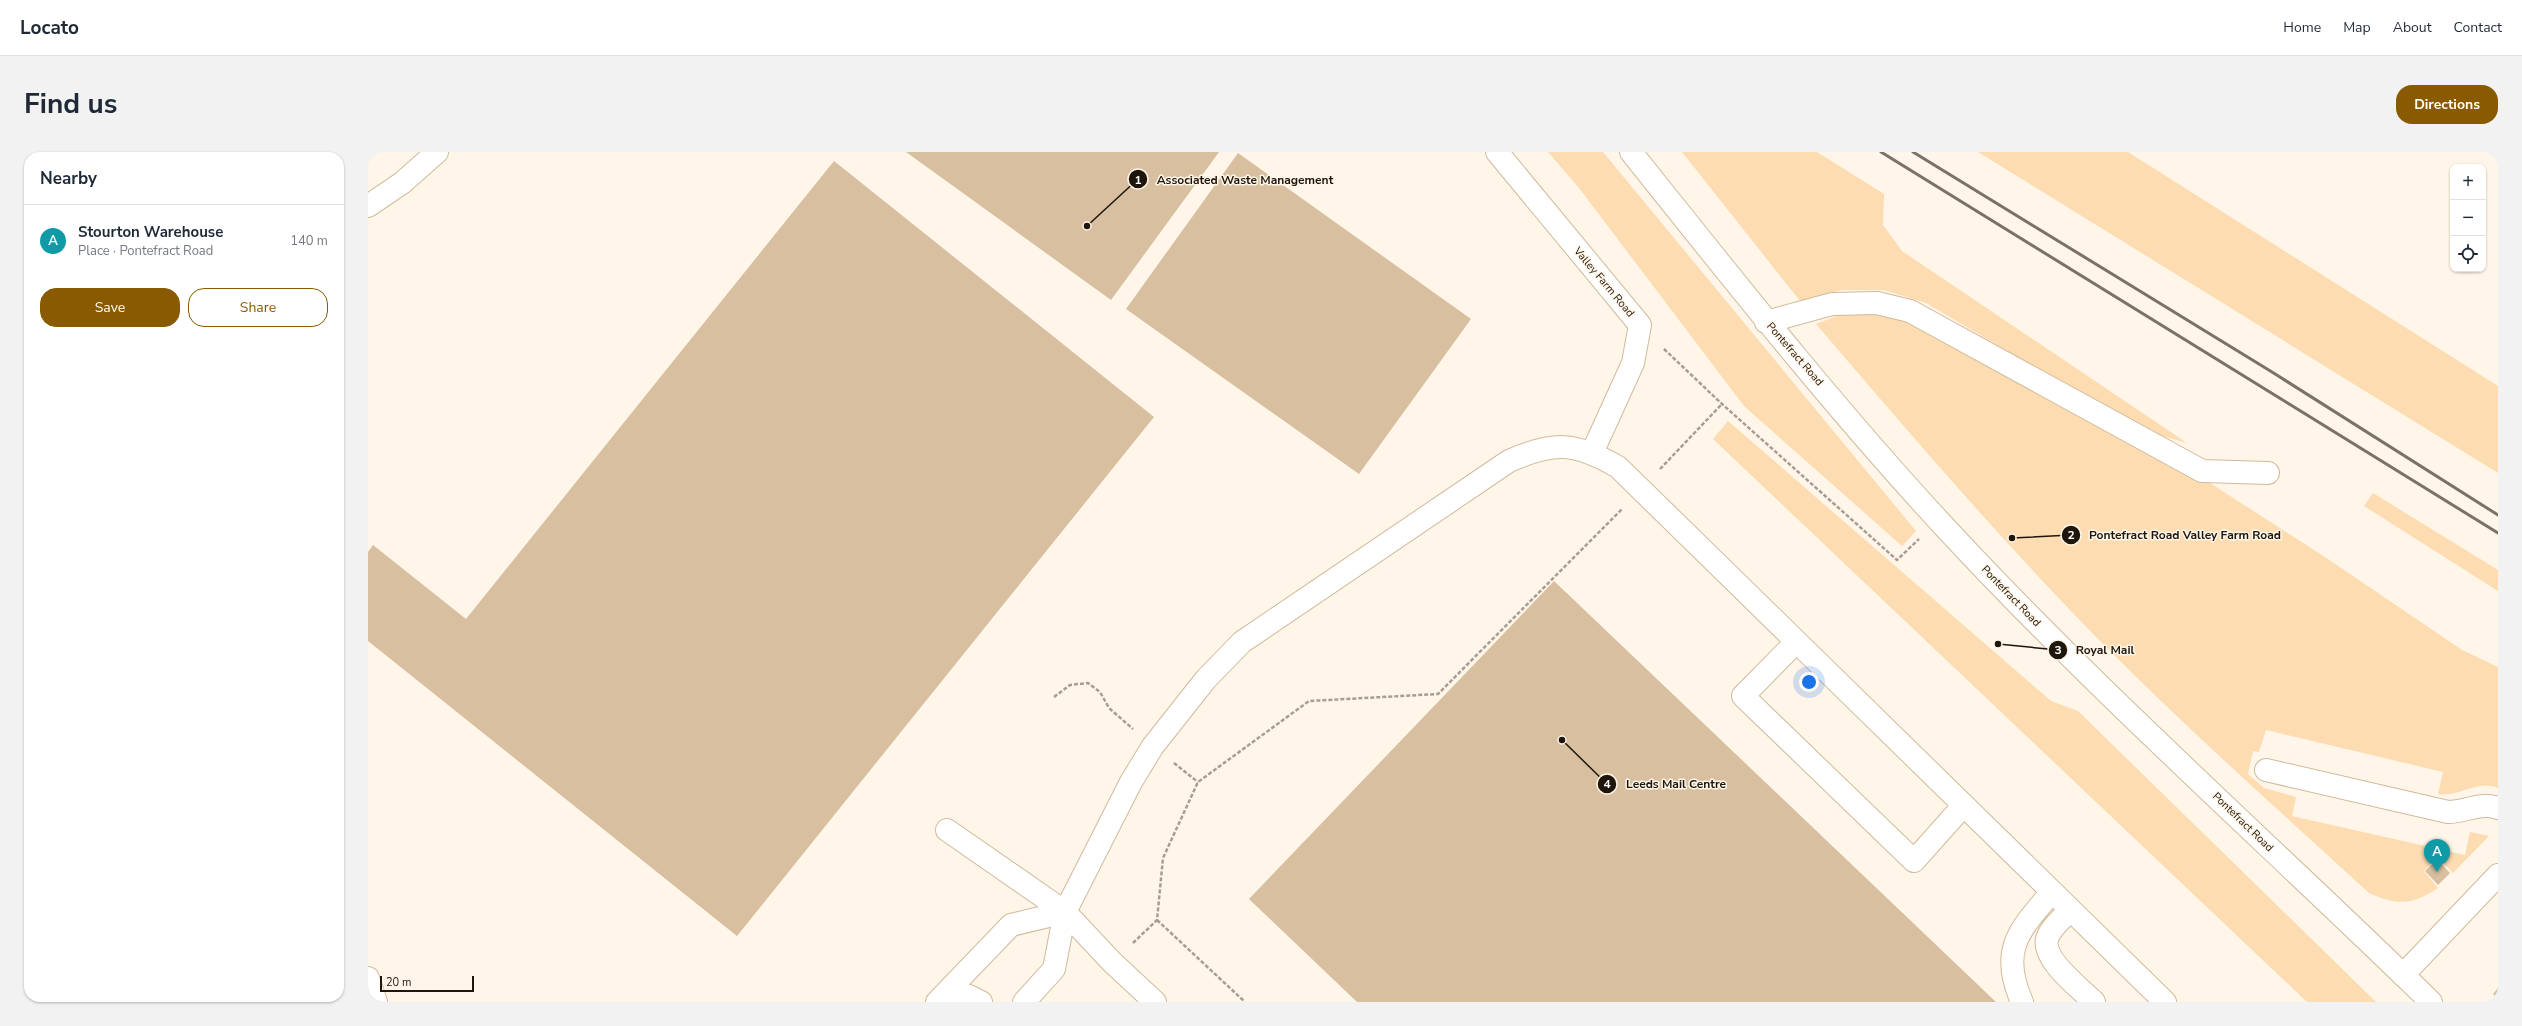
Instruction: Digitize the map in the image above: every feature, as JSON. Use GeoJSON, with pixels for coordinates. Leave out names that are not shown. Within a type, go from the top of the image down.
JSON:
{"type":"FeatureCollection","features":[{"type":"Feature","properties":{"kind":"main road"},"geometry":{"type":"LineString","coordinates":[[368,206],[402,183],[437,152]]}},
{"type":"Feature","properties":{"kind":"main road","name":"Valley Farm Road"},"geometry":{"type":"LineString","coordinates":[[1497,152],[1640,325],[1633,363],[1592,452]]}},
{"type":"Feature","properties":{"kind":"main road","name":"Pontefract Road"},"geometry":{"type":"LineString","coordinates":[[1631,152],[1766,322],[1939,521],[2084,672],[2431,1002]]}},
{"type":"Feature","properties":{"kind":"main road"},"geometry":{"type":"LineString","coordinates":[[1766,322],[1832,304],[1877,303],[1910,311],[2202,471],[2268,473]]}},
{"type":"Feature","properties":{"kind":"main road"},"geometry":{"type":"LineString","coordinates":[[1024,1002],[1054,968],[1064,912],[1131,782],[1153,746],[1206,679],[1242,642],[1509,461],[1535,449],[1564,446],[1592,452],[1618,468],[2164,1002]]}},
{"type":"Feature","properties":{"kind":"main road"},"geometry":{"type":"LineString","coordinates":[[1796,642],[1743,696],[1914,861],[1963,806]]}},
{"type":"Feature","properties":{"kind":"main road"},"geometry":{"type":"LineString","coordinates":[[2266,770],[2448,812],[2458,812],[2478,805],[2498,808]]}},
{"type":"Feature","properties":{"kind":"main road"},"geometry":{"type":"LineString","coordinates":[[947,830],[1064,912],[1112,962],[1155,1002]]}},
{"type":"Feature","properties":{"kind":"main road"},"geometry":{"type":"LineString","coordinates":[[2403,975],[2498,876]]}},
{"type":"Feature","properties":{"kind":"main road"},"geometry":{"type":"LineString","coordinates":[[2022,1002],[2015,986],[2012,966],[2014,945],[2022,926],[2052,892]]}},
{"type":"Feature","properties":{"kind":"main road"},"geometry":{"type":"LineString","coordinates":[[2070,910],[2050,932],[2047,948],[2053,962],[2094,1002]]}},
{"type":"Feature","properties":{"kind":"main road"},"geometry":{"type":"LineString","coordinates":[[942,997],[1011,925],[1064,912]]}},
{"type":"Feature","properties":{"kind":"main road"},"geometry":{"type":"LineString","coordinates":[[368,978],[376,1002]]}},
{"type":"Feature","properties":{"kind":"main road"},"geometry":{"type":"LineString","coordinates":[[942,997],[969,996],[982,1002]]}},
{"type":"Feature","properties":{"kind":"path"},"geometry":{"type":"LineString","coordinates":[[1640,325],[1722,404],[1897,560],[1939,521]]}},
{"type":"Feature","properties":{"kind":"path"},"geometry":{"type":"LineString","coordinates":[[1112,962],[1157,920],[1163,858],[1198,782],[1309,701],[1438,694],[1640,490],[1722,404]]}},
{"type":"Feature","properties":{"kind":"path"},"geometry":{"type":"LineString","coordinates":[[1054,697],[1070,685],[1088,683],[1100,692],[1108,708],[1198,782]]}},
{"type":"Feature","properties":{"kind":"path"},"geometry":{"type":"LineString","coordinates":[[1157,920],[1245,1002]]}},
{"type":"Feature","properties":{"kind":"shaded area"},"geometry":{"type":"Polygon","coordinates":[[[1548,152],[1603,152],[1916,531],[1902,546],[1744,406],[1579,188],[1548,152]]]}},
{"type":"Feature","properties":{"kind":"shaded area"},"geometry":{"type":"Polygon","coordinates":[[[1682,152],[1817,152],[1884,194],[1883,225],[1902,251],[2187,443],[2141,430],[1926,303],[1884,290],[1842,290],[1800,301],[1682,152]]]}},
{"type":"Feature","properties":{"kind":"shaded area"},"geometry":{"type":"Polygon","coordinates":[[[1978,152],[2128,152],[2498,386],[2498,473],[1978,152]]]}},
{"type":"Feature","properties":{"kind":"shaded area"},"geometry":{"type":"Polygon","coordinates":[[[1844,313],[1894,316],[1919,325],[2213,485],[2325,557],[2462,650],[2498,667],[2498,788],[2482,786],[2446,795],[2438,794],[2443,772],[2266,730],[2259,752],[2253,751],[2248,774],[2264,788],[2296,797],[2292,816],[2465,855],[2470,832],[2489,836],[2453,873],[2437,857],[2424,871],[2438,888],[2429,894],[2404,902],[2396,902],[2369,893],[2167,707],[2128,669],[2051,590],[1961,492],[1816,324],[1844,313]]]}},
{"type":"Feature","properties":{"kind":"shaded area"},"geometry":{"type":"Polygon","coordinates":[[[1728,421],[2051,701],[2078,711],[2376,1002],[2307,1002],[1713,439],[1728,421]]]}},
{"type":"Feature","properties":{"kind":"shaded area"},"geometry":{"type":"Polygon","coordinates":[[[2373,493],[2498,570],[2498,591],[2364,506],[2373,493]]]}},
{"type":"Feature","properties":{"kind":"building"},"geometry":{"type":"Polygon","coordinates":[[[906,152],[1219,152],[1111,300],[906,152]]]}},
{"type":"Feature","properties":{"kind":"building"},"geometry":{"type":"Polygon","coordinates":[[[1238,153],[1471,319],[1359,474],[1126,309],[1238,153]]]}},
{"type":"Feature","properties":{"kind":"building"},"geometry":{"type":"Polygon","coordinates":[[[834,161],[1154,417],[737,936],[368,641],[368,552],[373,545],[466,619],[834,161]]]}},
{"type":"Feature","properties":{"kind":"building"},"geometry":{"type":"Polygon","coordinates":[[[1554,581],[1996,1002],[1357,1002],[1249,899],[1554,581]]]}},
{"type":"Feature","properties":{"kind":"building"},"geometry":{"type":"Polygon","coordinates":[[[2437,859],[2450,873],[2438,885],[2425,871],[2437,859]]]}},
{"type":"Feature","properties":{"kind":"building"},"geometry":{"type":"Polygon","coordinates":[[[2498,988],[2498,999],[2493,994],[2498,988]]]}},
{"type":"Feature","properties":{"kind":"railway"},"geometry":{"type":"LineString","coordinates":[[1881,152],[2498,533]]}},
{"type":"Feature","properties":{"kind":"railway"},"geometry":{"type":"LineString","coordinates":[[1913,152],[2272,372],[2498,515]]}},
{"type":"Feature","properties":{"kind":"place","name":"Associated Waste Management"},"geometry":{"type":"Point","coordinates":[1087,226]}},
{"type":"Feature","properties":{"kind":"place","name":"Pontefract Road Valley Farm Road"},"geometry":{"type":"Point","coordinates":[2012,538]}},
{"type":"Feature","properties":{"kind":"place","name":"Royal Mail"},"geometry":{"type":"Point","coordinates":[1998,644]}},
{"type":"Feature","properties":{"kind":"place","name":"Leeds Mail Centre"},"geometry":{"type":"Point","coordinates":[1562,740]}},
{"type":"Feature","properties":{"kind":"place","name":"Stourton Warehouse"},"geometry":{"type":"Point","coordinates":[2437,872]}}]}
